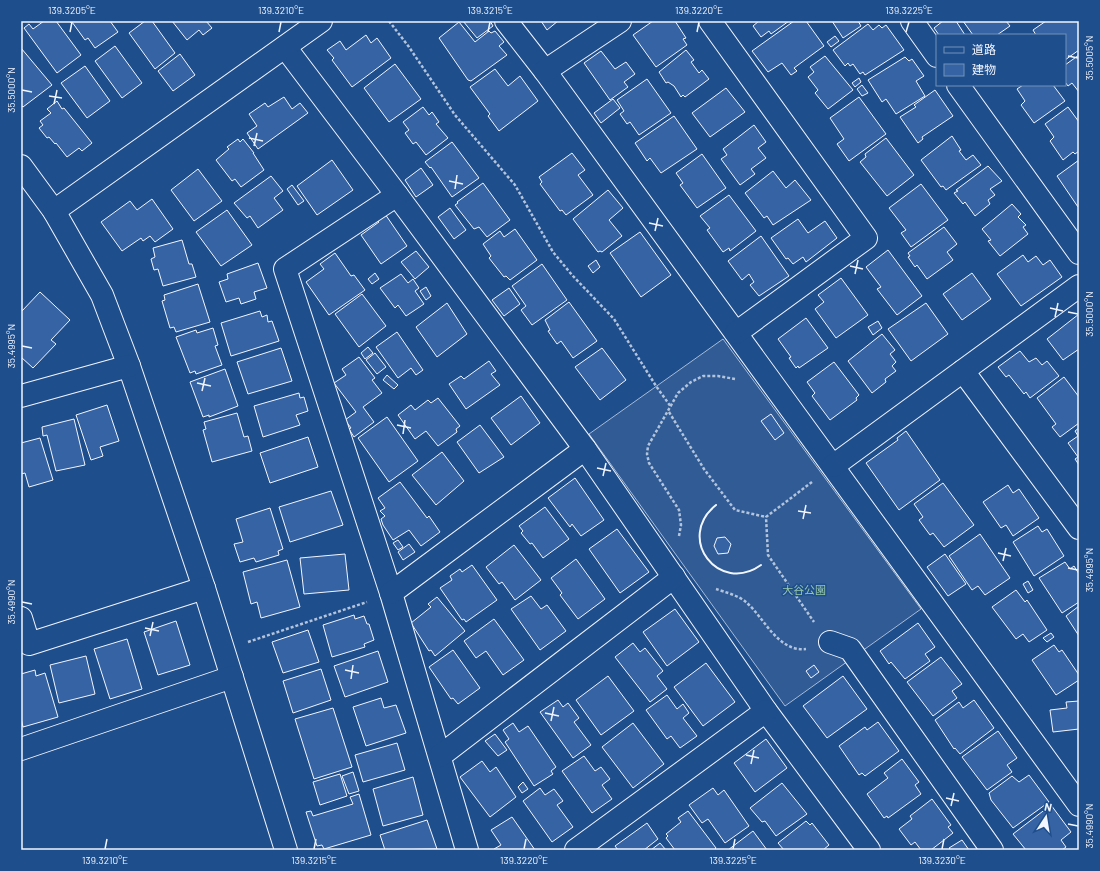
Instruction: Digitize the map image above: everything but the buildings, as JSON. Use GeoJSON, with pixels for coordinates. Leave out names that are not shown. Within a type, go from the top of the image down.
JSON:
{"type":"FeatureCollection","features":[{"type":"Feature","properties":{"kind":"street"},"geometry":{"type":"LineString","coordinates":[[54,211],[321,21]]}},
{"type":"Feature","properties":{"kind":"street"},"geometry":{"type":"LineString","coordinates":[[506,21],[545,71],[832,466],[1071,781],[1079,805]]}},
{"type":"Feature","properties":{"kind":"street"},"geometry":{"type":"LineString","coordinates":[[545,71],[620,21]]}},
{"type":"Feature","properties":{"kind":"street"},"geometry":{"type":"LineString","coordinates":[[710,21],[866,238],[736,333]]}},
{"type":"Feature","properties":{"kind":"street"},"geometry":{"type":"LineString","coordinates":[[912,21],[936,55]]}},
{"type":"Feature","properties":{"kind":"street"},"geometry":{"type":"LineString","coordinates":[[285,47],[397,195],[585,449],[766,711],[865,849]]}},
{"type":"Feature","properties":{"kind":"street"},"geometry":{"type":"LineString","coordinates":[[959,86],[1079,253]]}},
{"type":"Feature","properties":{"kind":"street"},"geometry":{"type":"LineString","coordinates":[[21,166],[54,211],[102,295],[129,366],[204,588],[286,850]]}},
{"type":"Feature","properties":{"kind":"street"},"geometry":{"type":"LineString","coordinates":[[397,195],[285,269],[391,594],[467,850]]}},
{"type":"Feature","properties":{"kind":"street"},"geometry":{"type":"LineString","coordinates":[[832,466],[1079,286]]}},
{"type":"Feature","properties":{"kind":"street"},"geometry":{"type":"LineString","coordinates":[[21,396],[129,366]]}},
{"type":"Feature","properties":{"kind":"street"},"geometry":{"type":"LineString","coordinates":[[963,371],[1079,528]]}},
{"type":"Feature","properties":{"kind":"street"},"geometry":{"type":"LineString","coordinates":[[391,594],[585,449]]}},
{"type":"Feature","properties":{"kind":"street"},"geometry":{"type":"LineString","coordinates":[[440,756],[674,577]]}},
{"type":"Feature","properties":{"kind":"street"},"geometry":{"type":"LineString","coordinates":[[21,618],[29,644],[204,588]]}},
{"type":"Feature","properties":{"kind":"street"},"geometry":{"type":"LineString","coordinates":[[830,642],[850,649],[992,850]]}},
{"type":"Feature","properties":{"kind":"street"},"geometry":{"type":"LineString","coordinates":[[21,749],[232,677]]}},
{"type":"Feature","properties":{"kind":"street"},"geometry":{"type":"LineString","coordinates":[[576,850],[766,711]]}},
{"type":"Feature","properties":{"kind":"path"},"geometry":{"type":"LineString","coordinates":[[389,21],[409,47],[455,115],[515,185],[553,252],[572,275],[614,319],[671,407]]}},
{"type":"Feature","properties":{"kind":"path"},"geometry":{"type":"LineString","coordinates":[[740,383],[735,379],[718,376],[704,376],[691,382],[678,393],[669,412],[655,433],[647,454],[649,463],[679,510],[681,525],[674,577],[726,592],[746,602],[777,638],[788,647],[802,650],[818,648],[830,642],[829,634],[815,622],[768,555],[766,517]]}},
{"type":"Feature","properties":{"kind":"path"},"geometry":{"type":"LineString","coordinates":[[669,412],[704,469],[735,510],[766,517]]}},
{"type":"Feature","properties":{"kind":"path"},"geometry":{"type":"LineString","coordinates":[[766,517],[832,466]]}},
{"type":"Feature","properties":{"kind":"path"},"geometry":{"type":"LineString","coordinates":[[223,651],[391,594]]}},
{"type":"Feature","properties":{"kind":"shaded area","name":"大谷公園"},"geometry":{"type":"Polygon","coordinates":[[[723,339],[921,609],[785,706],[589,434],[723,339]]]}},
{"type":"Feature","properties":{"kind":"wall"},"geometry":{"type":"LineString","coordinates":[[716,505],[704,518],[700,533],[701,546],[707,559],[717,568],[730,573],[745,572],[761,565]]}}]}
